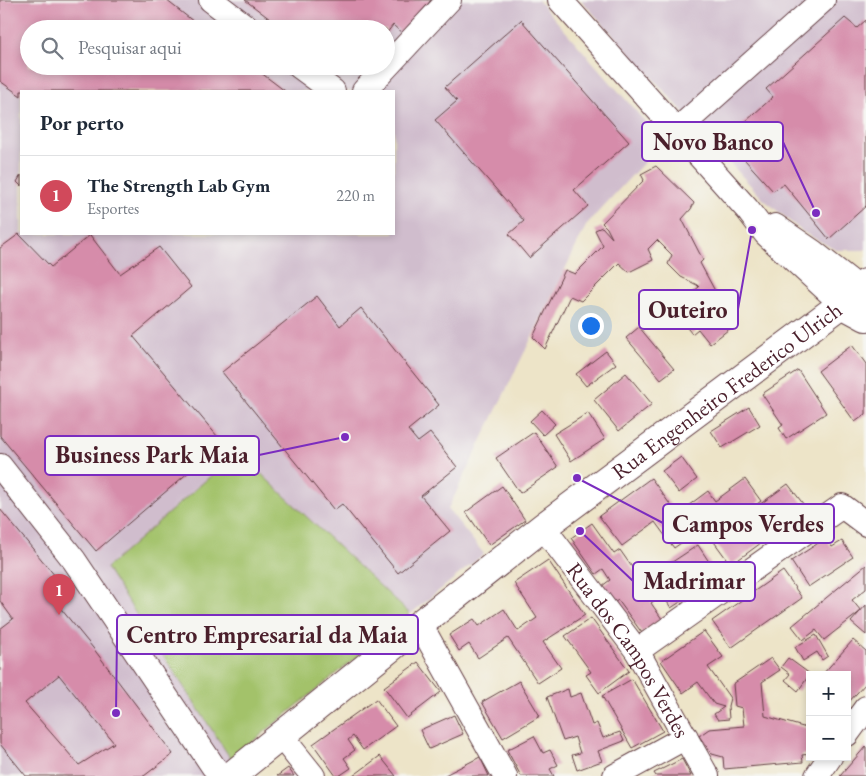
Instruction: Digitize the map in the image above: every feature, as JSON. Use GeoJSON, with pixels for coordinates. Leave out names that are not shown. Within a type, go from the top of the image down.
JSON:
{"type":"FeatureCollection","features":[{"type":"Feature","properties":{"kind":"main road"},"geometry":{"type":"LineString","coordinates":[[858,292],[866,317]]}},
{"type":"Feature","properties":{"kind":"main road","name":"Rua Engenheiro Frederico Ulrich"},"geometry":{"type":"LineString","coordinates":[[231,776],[543,527],[858,292]]}},
{"type":"Feature","properties":{"kind":"street"},"geometry":{"type":"LineString","coordinates":[[210,0],[237,20]]}},
{"type":"Feature","properties":{"kind":"street"},"geometry":{"type":"LineString","coordinates":[[395,58],[449,0]]}},
{"type":"Feature","properties":{"kind":"street"},"geometry":{"type":"LineString","coordinates":[[560,0],[747,209],[766,234],[858,292]]}},
{"type":"Feature","properties":{"kind":"street"},"geometry":{"type":"LineString","coordinates":[[677,130],[823,0]]}},
{"type":"Feature","properties":{"kind":"street"},"geometry":{"type":"LineString","coordinates":[[311,75],[331,90]]}},
{"type":"Feature","properties":{"kind":"street"},"geometry":{"type":"LineString","coordinates":[[365,90],[379,75]]}},
{"type":"Feature","properties":{"kind":"street"},"geometry":{"type":"LineString","coordinates":[[0,466],[74,560],[221,776]]}},
{"type":"Feature","properties":{"kind":"street"},"geometry":{"type":"LineString","coordinates":[[637,651],[842,506],[866,524]]}},
{"type":"Feature","properties":{"kind":"street","name":"Rua dos Campos Verdes"},"geometry":{"type":"LineString","coordinates":[[543,527],[637,651],[707,776]]}},
{"type":"Feature","properties":{"kind":"street"},"geometry":{"type":"LineString","coordinates":[[420,624],[505,776]]}},
{"type":"Feature","properties":{"kind":"street"},"geometry":{"type":"LineString","coordinates":[[851,729],[866,708]]}},
{"type":"Feature","properties":{"kind":"street"},"geometry":{"type":"LineString","coordinates":[[281,736],[313,776]]}},
{"type":"Feature","properties":{"kind":"street"},"geometry":{"type":"LineString","coordinates":[[615,776],[686,737]]}},
{"type":"Feature","properties":{"kind":"street"},"geometry":{"type":"LineString","coordinates":[[817,776],[827,761]]}},
{"type":"Feature","properties":{"kind":"shaded area"},"geometry":{"type":"Polygon","coordinates":[[[0,0],[538,0],[663,142],[587,224],[448,509],[484,554],[211,776],[0,776],[0,0]]]}},
{"type":"Feature","properties":{"kind":"shaded area"},"geometry":{"type":"Polygon","coordinates":[[[581,0],[866,0],[866,249],[836,250],[803,232],[763,199],[581,0]]]}},
{"type":"Feature","properties":{"kind":"green space"},"geometry":{"type":"Polygon","coordinates":[[[238,452],[410,614],[231,759],[106,568],[238,452]]]}},
{"type":"Feature","properties":{"kind":"building"},"geometry":{"type":"Polygon","coordinates":[[[0,0],[166,0],[192,20],[20,20],[20,75],[264,75],[284,90],[20,90],[20,95],[0,81],[0,0]]]}},
{"type":"Feature","properties":{"kind":"building"},"geometry":{"type":"Polygon","coordinates":[[[245,0],[431,0],[404,35],[395,27],[395,20],[271,20],[245,0]]]}},
{"type":"Feature","properties":{"kind":"building"},"geometry":{"type":"Polygon","coordinates":[[[845,18],[857,28],[866,20],[866,206],[829,239],[784,184],[773,191],[726,139],[773,97],[766,89],[845,18]]]}},
{"type":"Feature","properties":{"kind":"building"},"geometry":{"type":"Polygon","coordinates":[[[521,20],[629,142],[574,190],[588,206],[529,258],[509,234],[524,221],[435,120],[457,101],[445,87],[521,20]]]}},
{"type":"Feature","properties":{"kind":"building"},"geometry":{"type":"Polygon","coordinates":[[[656,166],[694,203],[682,219],[703,260],[700,263],[728,315],[713,301],[733,326],[710,344],[698,329],[692,334],[672,309],[699,287],[681,277],[668,264],[672,255],[657,240],[648,249],[653,260],[629,272],[619,263],[581,301],[570,296],[545,349],[533,337],[565,270],[575,274],[603,246],[595,230],[602,227],[612,238],[602,223],[644,180],[641,174],[656,166]]]}},
{"type":"Feature","properties":{"kind":"building"},"geometry":{"type":"Polygon","coordinates":[[[19,234],[51,267],[90,235],[120,274],[159,247],[191,287],[133,336],[223,443],[96,551],[0,436],[0,248],[19,234]]]}},
{"type":"Feature","properties":{"kind":"building"},"geometry":{"type":"Polygon","coordinates":[[[317,296],[340,326],[361,308],[439,405],[408,430],[418,442],[430,433],[457,467],[421,496],[450,531],[398,573],[342,504],[334,510],[222,372],[317,296]]]}},
{"type":"Feature","properties":{"kind":"building"},"geometry":{"type":"Polygon","coordinates":[[[639,327],[674,369],[661,379],[626,338],[639,327]]]}},
{"type":"Feature","properties":{"kind":"building"},"geometry":{"type":"Polygon","coordinates":[[[852,345],[866,364],[866,414],[855,422],[818,371],[852,345]]]}},
{"type":"Feature","properties":{"kind":"building"},"geometry":{"type":"Polygon","coordinates":[[[606,351],[616,364],[586,386],[576,374],[606,351]]]}},
{"type":"Feature","properties":{"kind":"building"},"geometry":{"type":"Polygon","coordinates":[[[798,370],[826,413],[786,439],[779,428],[783,425],[762,394],[798,370]]]}},
{"type":"Feature","properties":{"kind":"building"},"geometry":{"type":"Polygon","coordinates":[[[626,373],[652,404],[619,431],[594,400],[626,373]]]}},
{"type":"Feature","properties":{"kind":"building"},"geometry":{"type":"Polygon","coordinates":[[[749,407],[760,425],[722,448],[711,431],[749,407]]]}},
{"type":"Feature","properties":{"kind":"building"},"geometry":{"type":"Polygon","coordinates":[[[542,410],[555,424],[543,435],[530,421],[542,410]]]}},
{"type":"Feature","properties":{"kind":"building"},"geometry":{"type":"Polygon","coordinates":[[[588,413],[605,439],[571,461],[554,434],[588,413]]]}},
{"type":"Feature","properties":{"kind":"building"},"geometry":{"type":"Polygon","coordinates":[[[534,432],[558,467],[520,493],[496,458],[534,432]]]}},
{"type":"Feature","properties":{"kind":"building"},"geometry":{"type":"Polygon","coordinates":[[[681,457],[697,479],[679,493],[662,471],[681,457]]]}},
{"type":"Feature","properties":{"kind":"building"},"geometry":{"type":"Polygon","coordinates":[[[651,478],[677,514],[708,491],[715,501],[745,479],[761,501],[745,513],[765,540],[731,565],[712,539],[729,527],[720,515],[674,548],[655,522],[622,546],[599,516],[651,478]]]}},
{"type":"Feature","properties":{"kind":"building"},"geometry":{"type":"Polygon","coordinates":[[[788,484],[807,509],[774,534],[755,508],[788,484]]]}},
{"type":"Feature","properties":{"kind":"building"},"geometry":{"type":"Polygon","coordinates":[[[502,486],[525,520],[489,545],[466,512],[502,486]]]}},
{"type":"Feature","properties":{"kind":"building"},"geometry":{"type":"Polygon","coordinates":[[[0,509],[60,582],[48,593],[93,648],[173,754],[144,776],[26,776],[0,744],[0,629],[13,619],[0,601],[0,509]],[[59,675],[25,703],[79,765],[114,743],[59,675]]]}},
{"type":"Feature","properties":{"kind":"building"},"geometry":{"type":"Polygon","coordinates":[[[592,523],[614,554],[620,550],[655,600],[651,603],[662,619],[642,633],[618,600],[614,603],[602,586],[610,580],[603,569],[596,574],[571,538],[592,523]]]}},
{"type":"Feature","properties":{"kind":"building"},"geometry":{"type":"Polygon","coordinates":[[[826,538],[832,547],[842,541],[853,557],[808,587],[791,561],[826,538]]]}},
{"type":"Feature","properties":{"kind":"building"},"geometry":{"type":"Polygon","coordinates":[[[698,545],[719,577],[671,608],[651,576],[698,545]]]}},
{"type":"Feature","properties":{"kind":"building"},"geometry":{"type":"Polygon","coordinates":[[[548,560],[585,615],[543,642],[561,668],[538,683],[508,638],[478,658],[469,644],[459,651],[449,635],[474,619],[479,626],[504,609],[518,631],[537,618],[514,583],[548,560]]]}},
{"type":"Feature","properties":{"kind":"building"},"geometry":{"type":"Polygon","coordinates":[[[866,565],[866,589],[852,600],[861,611],[824,640],[816,630],[803,640],[792,626],[866,565]]]}},
{"type":"Feature","properties":{"kind":"building"},"geometry":{"type":"Polygon","coordinates":[[[783,571],[802,598],[731,648],[712,621],[783,571]]]}},
{"type":"Feature","properties":{"kind":"building"},"geometry":{"type":"Polygon","coordinates":[[[866,605],[866,635],[851,622],[866,605]]]}},
{"type":"Feature","properties":{"kind":"building"},"geometry":{"type":"Polygon","coordinates":[[[591,618],[629,671],[599,693],[586,675],[591,672],[565,636],[591,618]]]}},
{"type":"Feature","properties":{"kind":"building"},"geometry":{"type":"Polygon","coordinates":[[[704,631],[723,657],[708,667],[730,698],[728,706],[729,719],[718,720],[714,714],[724,707],[714,704],[698,682],[683,693],[661,661],[704,631]]]}},
{"type":"Feature","properties":{"kind":"building"},"geometry":{"type":"Polygon","coordinates":[[[816,635],[828,656],[822,660],[817,652],[803,661],[795,647],[816,635]]]}},
{"type":"Feature","properties":{"kind":"building"},"geometry":{"type":"Polygon","coordinates":[[[853,640],[866,651],[866,683],[851,700],[851,671],[826,671],[853,640]]]}},
{"type":"Feature","properties":{"kind":"building"},"geometry":{"type":"Polygon","coordinates":[[[771,658],[780,670],[762,682],[765,716],[806,728],[806,754],[802,755],[803,762],[724,769],[723,757],[712,754],[699,736],[709,729],[744,726],[742,708],[735,706],[733,684],[771,658]]]}},
{"type":"Feature","properties":{"kind":"building"},"geometry":{"type":"Polygon","coordinates":[[[788,658],[806,671],[806,680],[798,691],[785,680],[790,674],[781,667],[788,658]]]}},
{"type":"Feature","properties":{"kind":"building"},"geometry":{"type":"Polygon","coordinates":[[[418,662],[441,692],[407,718],[384,687],[418,662]]]}},
{"type":"Feature","properties":{"kind":"building"},"geometry":{"type":"Polygon","coordinates":[[[632,679],[663,731],[632,748],[602,696],[632,679]]]}},
{"type":"Feature","properties":{"kind":"building"},"geometry":{"type":"Polygon","coordinates":[[[519,681],[540,716],[503,738],[482,702],[519,681]]]}},
{"type":"Feature","properties":{"kind":"building"},"geometry":{"type":"Polygon","coordinates":[[[568,689],[570,697],[581,693],[592,725],[597,723],[603,738],[620,732],[624,741],[598,751],[602,761],[577,770],[572,755],[580,753],[575,737],[563,741],[547,697],[568,689]]]}},
{"type":"Feature","properties":{"kind":"building"},"geometry":{"type":"Polygon","coordinates":[[[376,699],[396,726],[363,750],[353,736],[348,740],[355,750],[344,758],[351,768],[336,776],[313,744],[376,699]]]}},
{"type":"Feature","properties":{"kind":"building"},"geometry":{"type":"Polygon","coordinates":[[[454,715],[463,734],[429,749],[420,730],[454,715]]]}},
{"type":"Feature","properties":{"kind":"building"},"geometry":{"type":"Polygon","coordinates":[[[534,736],[543,753],[550,750],[558,765],[550,769],[554,776],[521,776],[507,750],[534,736]]]}},
{"type":"Feature","properties":{"kind":"building"},"geometry":{"type":"Polygon","coordinates":[[[866,746],[866,776],[840,776],[866,746]]]}},
{"type":"Feature","properties":{"kind":"building"},"geometry":{"type":"Polygon","coordinates":[[[380,756],[396,776],[353,776],[380,756]]]}},
{"type":"Feature","properties":{"kind":"building"},"geometry":{"type":"Polygon","coordinates":[[[480,757],[489,776],[445,775],[480,757]]]}},
{"type":"Feature","properties":{"kind":"building"},"geometry":{"type":"Polygon","coordinates":[[[682,759],[691,776],[656,776],[654,773],[682,759]]]}},
{"type":"Feature","properties":{"kind":"building"},"geometry":{"type":"Polygon","coordinates":[[[288,768],[294,776],[277,776],[288,768]]]}},
{"type":"Feature","properties":{"kind":"place","name":"Novo Banco"},"geometry":{"type":"Point","coordinates":[816,213]}},
{"type":"Feature","properties":{"kind":"place","name":"Outeiro"},"geometry":{"type":"Point","coordinates":[752,230]}},
{"type":"Feature","properties":{"kind":"place","name":"Business Park Maia"},"geometry":{"type":"Point","coordinates":[345,437]}},
{"type":"Feature","properties":{"kind":"place","name":"Campos Verdes"},"geometry":{"type":"Point","coordinates":[577,478]}},
{"type":"Feature","properties":{"kind":"place","name":"Madrimar"},"geometry":{"type":"Point","coordinates":[580,531]}},
{"type":"Feature","properties":{"kind":"place","name":"The Strength Lab Gym"},"geometry":{"type":"Point","coordinates":[59,615]}},
{"type":"Feature","properties":{"kind":"place","name":"Centro Empresarial da Maia"},"geometry":{"type":"Point","coordinates":[116,713]}}]}
